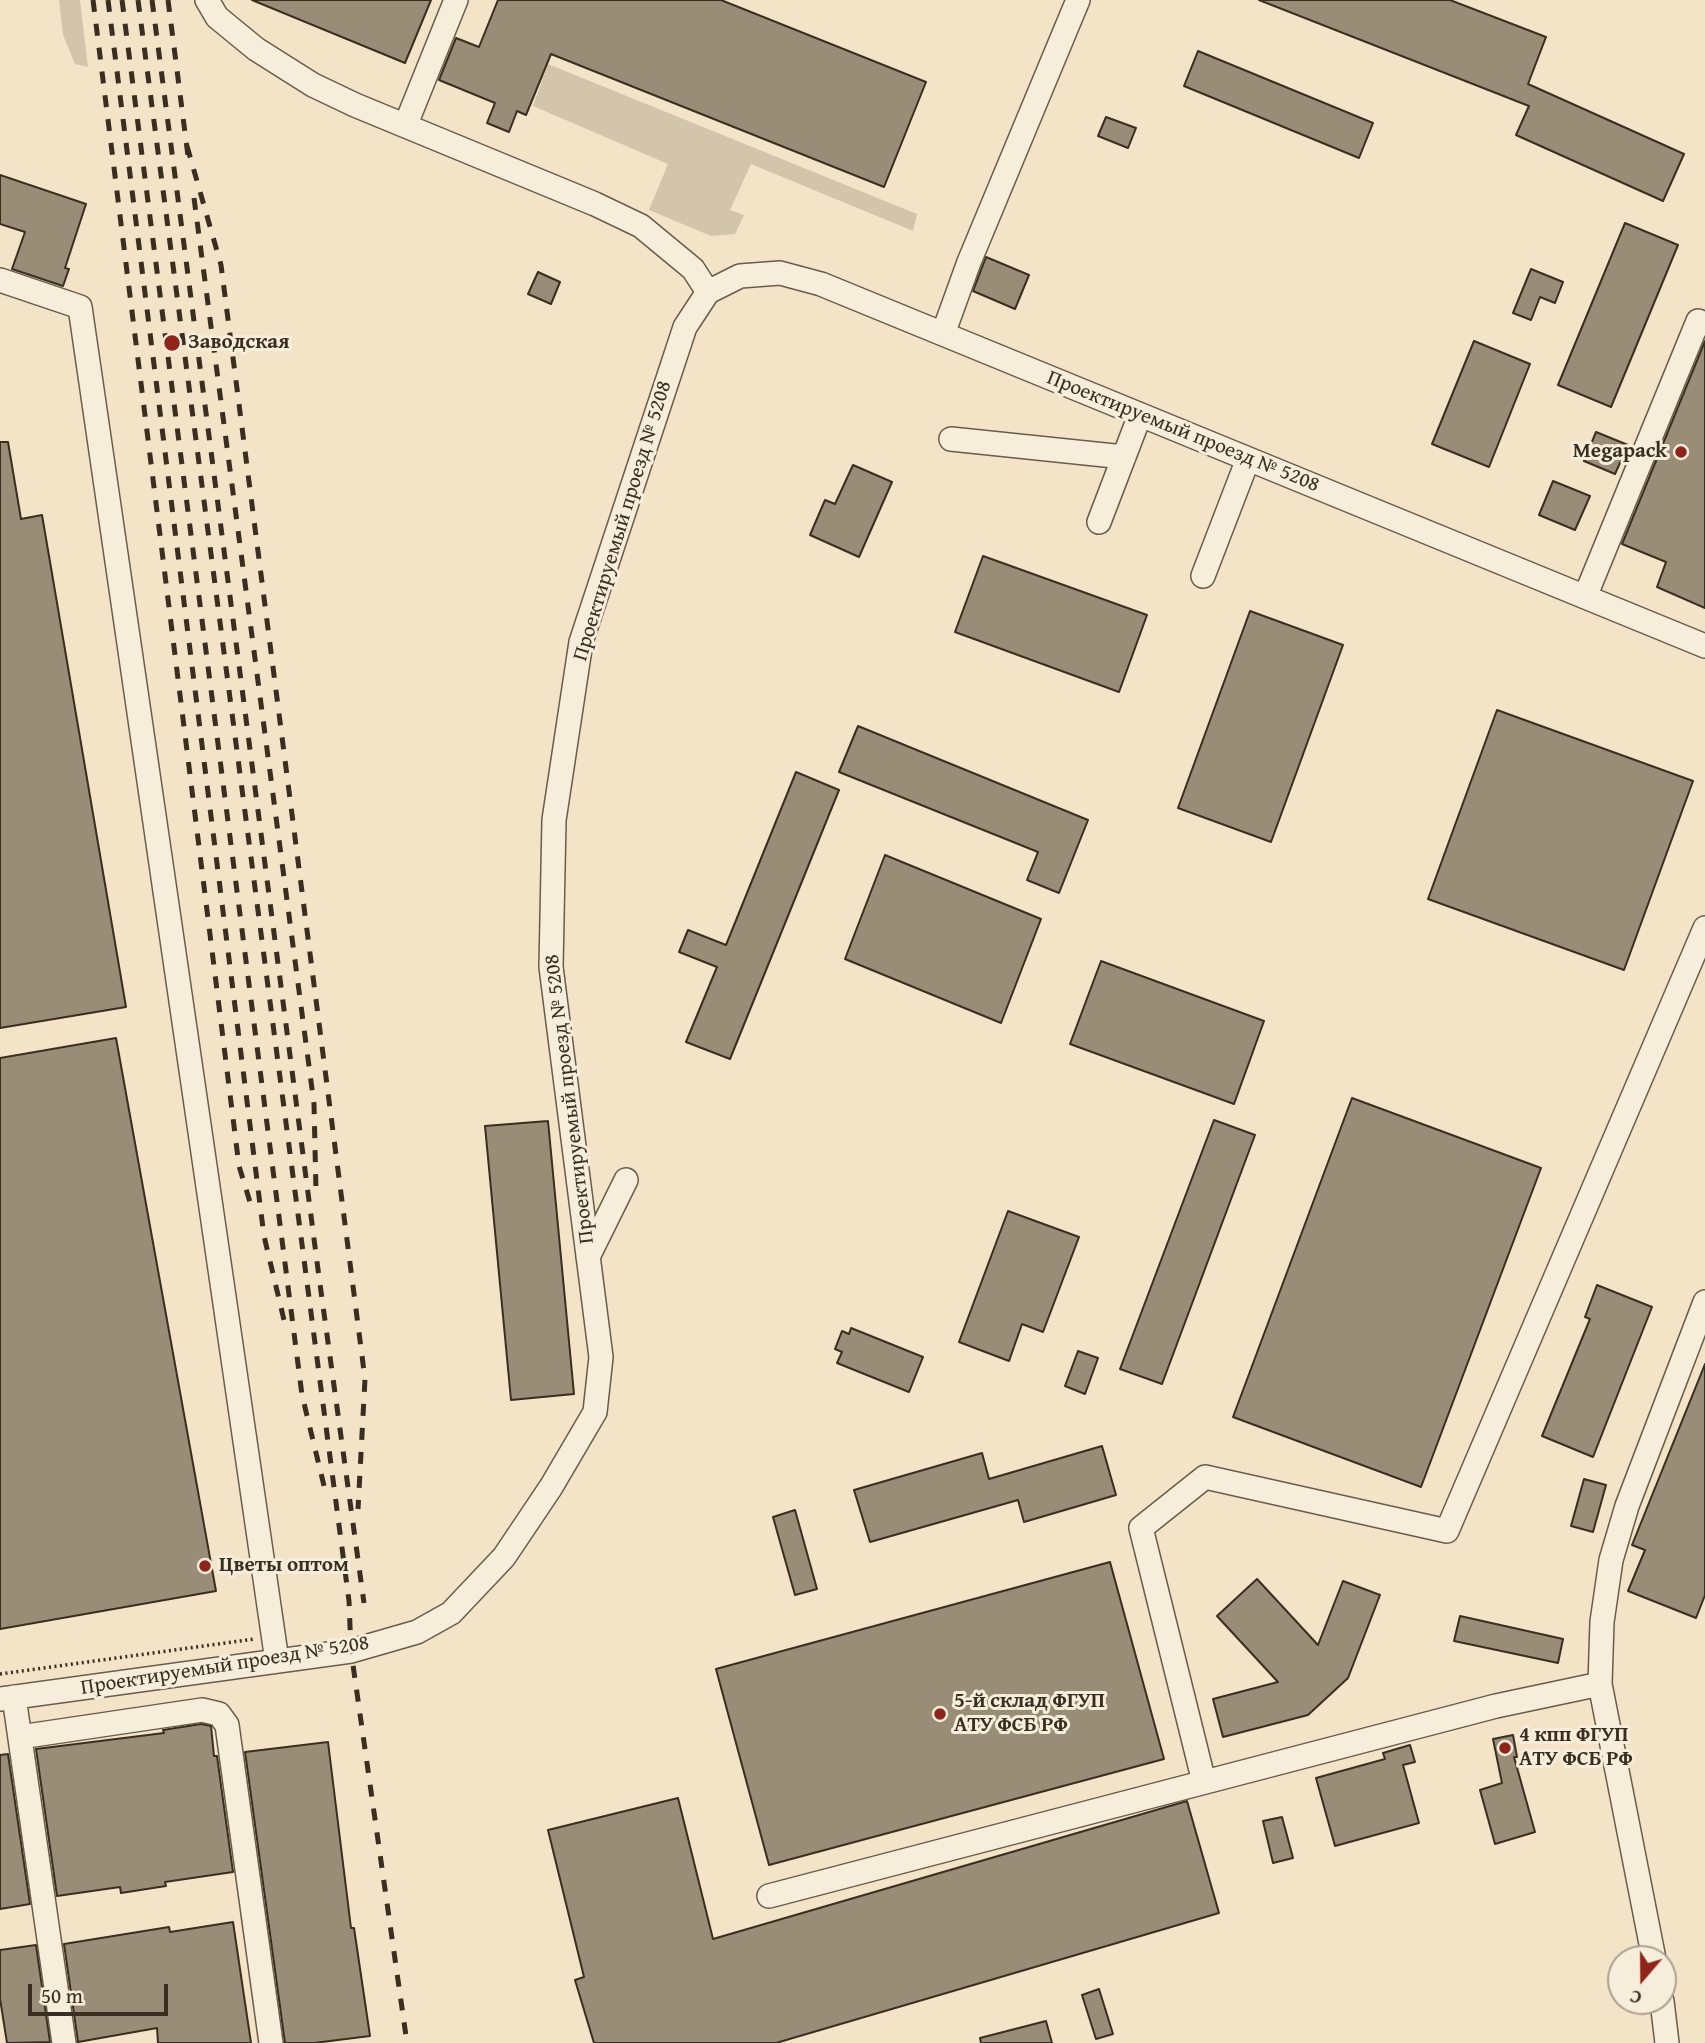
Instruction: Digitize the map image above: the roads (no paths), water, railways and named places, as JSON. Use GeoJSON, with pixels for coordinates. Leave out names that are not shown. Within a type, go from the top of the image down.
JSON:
{"type":"FeatureCollection","features":[{"type":"Feature","properties":{"kind":"street"},"geometry":{"type":"LineString","coordinates":[[207,0],[217,16],[256,49],[313,85],[641,226],[693,269],[708,292]]}},
{"type":"Feature","properties":{"kind":"street"},"geometry":{"type":"LineString","coordinates":[[406,124],[456,0]]}},
{"type":"Feature","properties":{"kind":"street"},"geometry":{"type":"LineString","coordinates":[[943,334],[969,262],[1078,0]]}},
{"type":"Feature","properties":{"kind":"street","name":"Проектируемый проезд № 5208"},"geometry":{"type":"LineString","coordinates":[[7,1698],[351,1651],[417,1632],[451,1614],[504,1557],[551,1487],[595,1412],[601,1357],[551,967],[554,820],[581,642],[685,327],[708,292],[740,276],[780,273],[821,284],[1705,646]]}},
{"type":"Feature","properties":{"kind":"street"},"geometry":{"type":"LineString","coordinates":[[0,280],[80,307],[277,1661]]}},
{"type":"Feature","properties":{"kind":"street"},"geometry":{"type":"LineString","coordinates":[[1586,597],[1698,321],[1705,324]]}},
{"type":"Feature","properties":{"kind":"street"},"geometry":{"type":"LineString","coordinates":[[1099,522],[1140,415]]}},
{"type":"Feature","properties":{"kind":"street"},"geometry":{"type":"LineString","coordinates":[[951,439],[1124,457]]}},
{"type":"Feature","properties":{"kind":"street"},"geometry":{"type":"LineString","coordinates":[[1203,576],[1248,458]]}},
{"type":"Feature","properties":{"kind":"street"},"geometry":{"type":"LineString","coordinates":[[1205,1782],[1141,1528],[1205,1477],[1447,1531],[1705,928]]}},
{"type":"Feature","properties":{"kind":"street"},"geometry":{"type":"LineString","coordinates":[[588,1257],[626,1180]]}},
{"type":"Feature","properties":{"kind":"street"},"geometry":{"type":"LineString","coordinates":[[1651,1945],[1600,1684],[1602,1622],[1611,1560],[1626,1506],[1705,1302]]}},
{"type":"Feature","properties":{"kind":"street"},"geometry":{"type":"LineString","coordinates":[[769,1896],[1496,1706],[1600,1684]]}},
{"type":"Feature","properties":{"kind":"street"},"geometry":{"type":"LineString","coordinates":[[7,1698],[20,1737],[64,2043]]}},
{"type":"Feature","properties":{"kind":"street"},"geometry":{"type":"LineString","coordinates":[[20,1737],[202,1710],[219,1714],[227,1725],[271,2043]]}},
{"type":"Feature","properties":{"kind":"street"},"geometry":{"type":"LineString","coordinates":[[1664,2015],[1667,2043]]}},
{"type":"Feature","properties":{"kind":"railway"},"geometry":{"type":"LineString","coordinates":[[93,0],[239,1166],[253,1212]]}},
{"type":"Feature","properties":{"kind":"railway"},"geometry":{"type":"LineString","coordinates":[[108,0],[264,1236],[284,1320]]}},
{"type":"Feature","properties":{"kind":"railway"},"geometry":{"type":"LineString","coordinates":[[122,0],[302,1395],[326,1494]]}},
{"type":"Feature","properties":{"kind":"railway"},"geometry":{"type":"LineString","coordinates":[[138,0],[349,1601],[351,1651],[407,2043]]}},
{"type":"Feature","properties":{"kind":"railway"},"geometry":{"type":"LineString","coordinates":[[152,0],[364,1603]]}},
{"type":"Feature","properties":{"kind":"railway"},"geometry":{"type":"LineString","coordinates":[[168,0],[188,156]]}},
{"type":"Feature","properties":{"kind":"railway"},"geometry":{"type":"LineString","coordinates":[[187,146],[221,265],[365,1379],[358,1509]]}},
{"type":"Feature","properties":{"kind":"railway"},"geometry":{"type":"LineString","coordinates":[[194,198],[314,1104],[316,1191]]}},
{"type":"Feature","properties":{"kind":"place","name":"Заводская"},"geometry":{"type":"Point","coordinates":[172,343]}},
{"type":"Feature","properties":{"kind":"place","name":"Megapack"},"geometry":{"type":"Point","coordinates":[1681,452]}},
{"type":"Feature","properties":{"kind":"place","name":"Цветы оптом"},"geometry":{"type":"Point","coordinates":[205,1566]}},
{"type":"Feature","properties":{"kind":"place","name":"5-й склад ФГУП АТУ ФСБ РФ"},"geometry":{"type":"Point","coordinates":[940,1714]}},
{"type":"Feature","properties":{"kind":"place","name":"4 кпп ФГУП АТУ ФСБ РФ"},"geometry":{"type":"Point","coordinates":[1505,1748]}}]}
